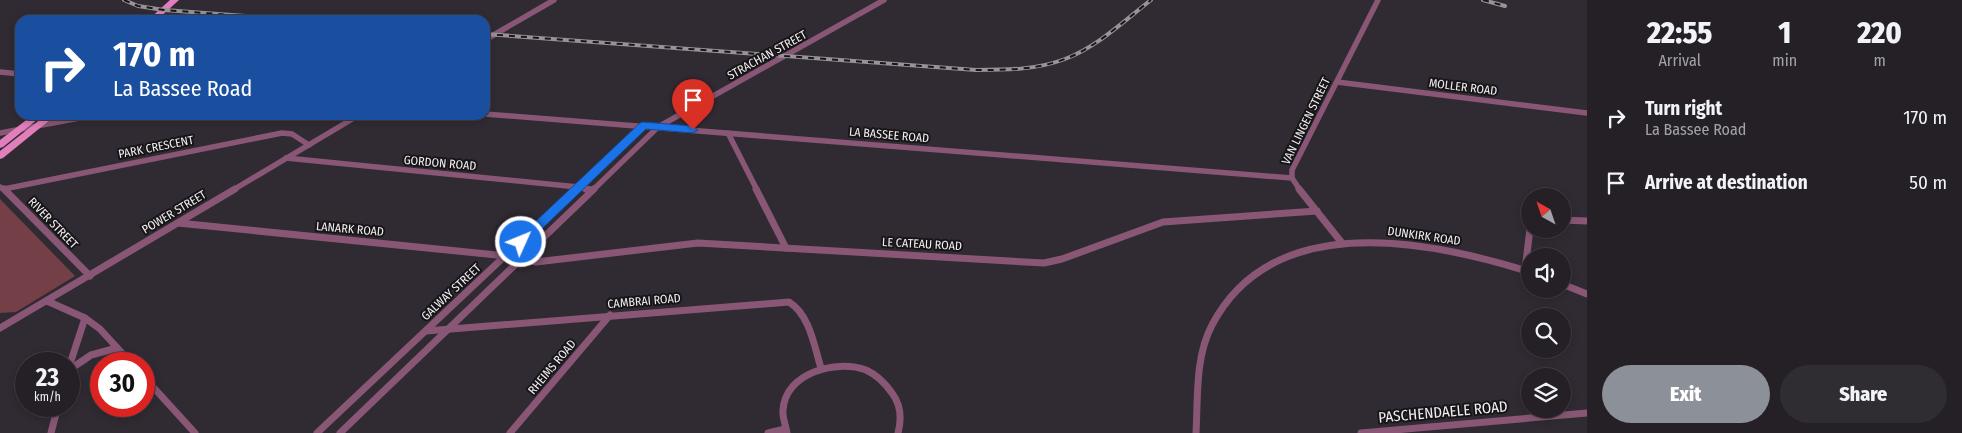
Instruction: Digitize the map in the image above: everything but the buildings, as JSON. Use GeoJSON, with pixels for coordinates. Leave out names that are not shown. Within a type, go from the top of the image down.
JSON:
{"type":"FeatureCollection","features":[{"type":"Feature","properties":{"kind":"main road"},"geometry":{"type":"LineString","coordinates":[[158,15],[175,0]]}},
{"type":"Feature","properties":{"kind":"main road"},"geometry":{"type":"LineString","coordinates":[[168,15],[185,0]]}},
{"type":"Feature","properties":{"kind":"main road"},"geometry":{"type":"LineString","coordinates":[[0,145],[33,120]]}},
{"type":"Feature","properties":{"kind":"main road"},"geometry":{"type":"LineString","coordinates":[[0,156],[46,120]]}},
{"type":"Feature","properties":{"kind":"street"},"geometry":{"type":"LineString","coordinates":[[490,37],[554,0]]}},
{"type":"Feature","properties":{"kind":"street","name":"STRACHAN STREET"},"geometry":{"type":"LineString","coordinates":[[658,127],[884,0]]}},
{"type":"Feature","properties":{"kind":"street","name":"VAN LINGEN STREET"},"geometry":{"type":"LineString","coordinates":[[1342,243],[1292,178],[1293,166],[1378,0]]}},
{"type":"Feature","properties":{"kind":"street"},"geometry":{"type":"LineString","coordinates":[[0,72],[15,74]]}},
{"type":"Feature","properties":{"kind":"street","name":"MOLLER ROAD"},"geometry":{"type":"LineString","coordinates":[[1337,82],[1587,113]]}},
{"type":"Feature","properties":{"kind":"street","name":"LA BASSEE ROAD"},"geometry":{"type":"LineString","coordinates":[[490,114],[1292,178]]}},
{"type":"Feature","properties":{"kind":"street"},"geometry":{"type":"LineString","coordinates":[[0,133],[66,120]]}},
{"type":"Feature","properties":{"kind":"street","name":"POWER STREET"},"geometry":{"type":"LineString","coordinates":[[2,323],[47,301],[90,276],[351,120]]}},
{"type":"Feature","properties":{"kind":"street","name":"GALWAY STREET"},"geometry":{"type":"LineString","coordinates":[[318,433],[507,256],[643,125]]}},
{"type":"Feature","properties":{"kind":"street","name":"GALWAY STREET"},"geometry":{"type":"LineString","coordinates":[[340,433],[658,127]]}},
{"type":"Feature","properties":{"kind":"street"},"geometry":{"type":"LineString","coordinates":[[728,132],[786,248]]}},
{"type":"Feature","properties":{"kind":"street","name":"PARK CRESCENT"},"geometry":{"type":"LineString","coordinates":[[2,188],[282,133],[292,134],[309,145]]}},
{"type":"Feature","properties":{"kind":"street","name":"GORDON ROAD"},"geometry":{"type":"LineString","coordinates":[[286,158],[304,162],[578,187],[592,190]]}},
{"type":"Feature","properties":{"kind":"street","name":"RIVER STREET"},"geometry":{"type":"LineString","coordinates":[[2,188],[90,276]]}},
{"type":"Feature","properties":{"kind":"street","name":"LE CATEAU ROAD"},"geometry":{"type":"LineString","coordinates":[[520,260],[544,261],[698,243],[1044,263],[1062,259],[1162,222],[1317,211]]}},
{"type":"Feature","properties":{"kind":"street"},"geometry":{"type":"LineString","coordinates":[[1571,220],[1587,221]]}},
{"type":"Feature","properties":{"kind":"street","name":"LANARK ROAD"},"geometry":{"type":"LineString","coordinates":[[178,223],[507,256],[520,260]]}},
{"type":"Feature","properties":{"kind":"street","name":"DUNKIRK ROAD"},"geometry":{"type":"LineString","coordinates":[[1196,433],[1203,361],[1207,342],[1217,315],[1230,297],[1252,276],[1274,263],[1300,253],[1342,243],[1378,242],[1425,245],[1489,258],[1521,269]]}},
{"type":"Feature","properties":{"kind":"street"},"geometry":{"type":"LineString","coordinates":[[1571,288],[1587,294]]}},
{"type":"Feature","properties":{"kind":"street"},"geometry":{"type":"LineString","coordinates":[[47,301],[85,318],[100,329],[121,352]]}},
{"type":"Feature","properties":{"kind":"street","name":"CAMBRAI ROAD"},"geometry":{"type":"LineString","coordinates":[[426,332],[610,315],[789,302],[794,304],[801,312],[821,368]]}},
{"type":"Feature","properties":{"kind":"street","name":"RHEIMS ROAD"},"geometry":{"type":"LineString","coordinates":[[510,433],[610,315]]}},
{"type":"Feature","properties":{"kind":"street"},"geometry":{"type":"LineString","coordinates":[[74,352],[85,318]]}},
{"type":"Feature","properties":{"kind":"street"},"geometry":{"type":"LineString","coordinates":[[80,360],[103,349],[117,348]]}},
{"type":"Feature","properties":{"kind":"street"},"geometry":{"type":"LineString","coordinates":[[768,433],[786,431],[783,410],[790,392],[803,377],[821,368],[833,366],[852,367],[869,372],[880,378],[895,396],[899,406],[901,418],[898,433]]}},
{"type":"Feature","properties":{"kind":"street"},"geometry":{"type":"LineString","coordinates":[[155,389],[195,433]]}},
{"type":"Feature","properties":{"kind":"street","name":"PASCHENDAELE ROAD"},"geometry":{"type":"LineString","coordinates":[[1361,433],[1587,413]]}},
{"type":"Feature","properties":{"kind":"street"},"geometry":{"type":"LineString","coordinates":[[51,433],[55,417]]}},
{"type":"Feature","properties":{"kind":"shaded area"},"geometry":{"type":"Polygon","coordinates":[[[0,199],[75,276],[16,312],[0,313],[0,199]]]}},
{"type":"Feature","properties":{"kind":"railway"},"geometry":{"type":"LineString","coordinates":[[124,0],[138,6],[164,10],[232,15]]}},
{"type":"Feature","properties":{"kind":"railway"},"geometry":{"type":"LineString","coordinates":[[490,34],[976,70],[1010,69],[1054,63],[1077,54],[1110,33],[1151,0]]}},
{"type":"Feature","properties":{"kind":"railway"},"geometry":{"type":"LineString","coordinates":[[1483,0],[1505,6]]}},
{"type":"Feature","properties":{"kind":"route"},"geometry":{"type":"LineString","coordinates":[[521,242],[643,125],[693,130]]}}]}
